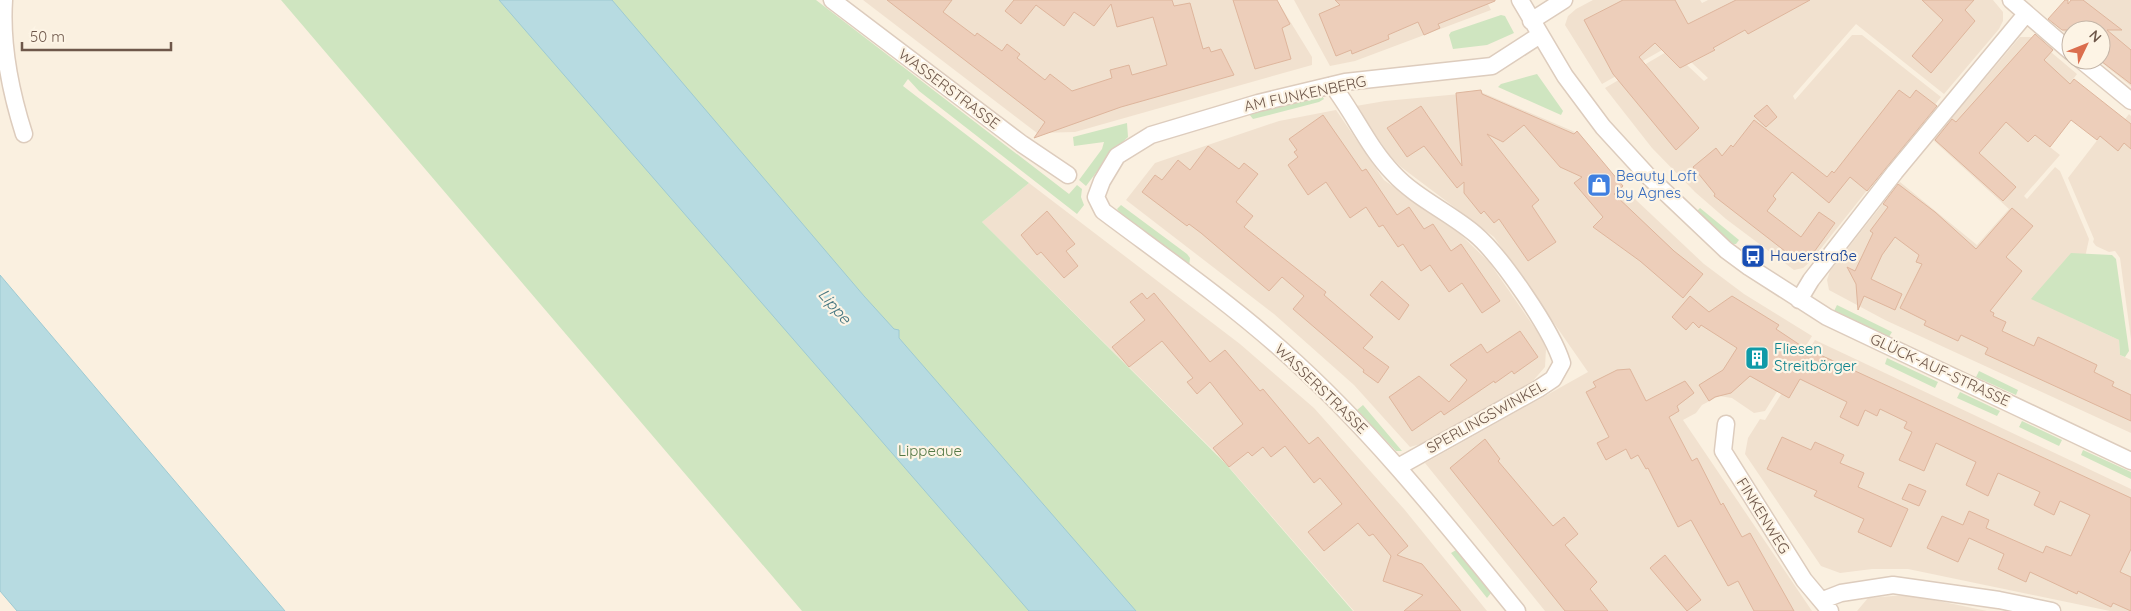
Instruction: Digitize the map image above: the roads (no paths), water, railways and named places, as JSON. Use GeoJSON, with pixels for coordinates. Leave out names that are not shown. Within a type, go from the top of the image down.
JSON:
{"type":"FeatureCollection","features":[{"type":"Feature","properties":{"kind":"street"},"geometry":{"type":"LineString","coordinates":[[4,0],[5,54],[12,96],[24,134]]}},
{"type":"Feature","properties":{"kind":"street","name":"WASSERSTRASSE"},"geometry":{"type":"LineString","coordinates":[[832,0],[1022,144],[1068,175]]}},
{"type":"Feature","properties":{"kind":"street","name":"GLÜCK-AUF-STRASSE"},"geometry":{"type":"LineString","coordinates":[[1520,0],[1565,76],[1604,127],[1648,176],[1726,250],[1799,300],[1843,324],[2131,461]]}},
{"type":"Feature","properties":{"kind":"street"},"geometry":{"type":"LineString","coordinates":[[1531,21],[1564,0]]}},
{"type":"Feature","properties":{"kind":"street"},"geometry":{"type":"LineString","coordinates":[[2011,0],[2061,44]]}},
{"type":"Feature","properties":{"kind":"street"},"geometry":{"type":"LineString","coordinates":[[1799,300],[1813,277],[1895,172],[2026,14]]}},
{"type":"Feature","properties":{"kind":"street","name":"AM FUNKENBERG"},"geometry":{"type":"LineString","coordinates":[[1096,197],[1102,181],[1117,156],[1151,135],[1258,102],[1332,85],[1428,72],[1492,66],[1540,36]]}},
{"type":"Feature","properties":{"kind":"street"},"geometry":{"type":"LineString","coordinates":[[2093,70],[2131,101]]}},
{"type":"Feature","properties":{"kind":"street","name":"SPERLINGSWINKEL"},"geometry":{"type":"LineString","coordinates":[[1332,85],[1381,159],[1394,174],[1475,234],[1495,254],[1551,335],[1562,363],[1553,379],[1538,389],[1398,467]]}},
{"type":"Feature","properties":{"kind":"street","name":"WASSERSTRASSE"},"geometry":{"type":"LineString","coordinates":[[1096,197],[1103,211],[1238,313],[1283,350],[1346,411],[1398,467],[1517,611]]}},
{"type":"Feature","properties":{"kind":"street","name":"FINKENWEG"},"geometry":{"type":"LineString","coordinates":[[1726,424],[1722,451],[1804,580],[1826,606],[1841,593],[1893,585],[1999,600],[2052,611]]}},
{"type":"Feature","properties":{"kind":"water","name":"Lippe"},"geometry":{"type":"Polygon","coordinates":[[[499,0],[612,0],[864,296],[894,329],[899,330],[899,338],[1136,611],[1029,611],[499,0]]]}},
{"type":"Feature","properties":{"kind":"water"},"geometry":{"type":"Polygon","coordinates":[[[0,275],[285,611],[17,611],[0,591],[0,275]]]}},
{"type":"Feature","properties":{"kind":"place","name":"Beauty Loft by Agnes"},"geometry":{"type":"Point","coordinates":[1599,185]}},
{"type":"Feature","properties":{"kind":"place","name":"Hauerstraße"},"geometry":{"type":"Point","coordinates":[1753,256]}},
{"type":"Feature","properties":{"kind":"place","name":"Fliesen Streitbörger"},"geometry":{"type":"Point","coordinates":[1757,358]}},
{"type":"Feature","properties":{"kind":"park label","name":"Lippeaue"},"geometry":{"type":"Point","coordinates":[930,451]}}]}
